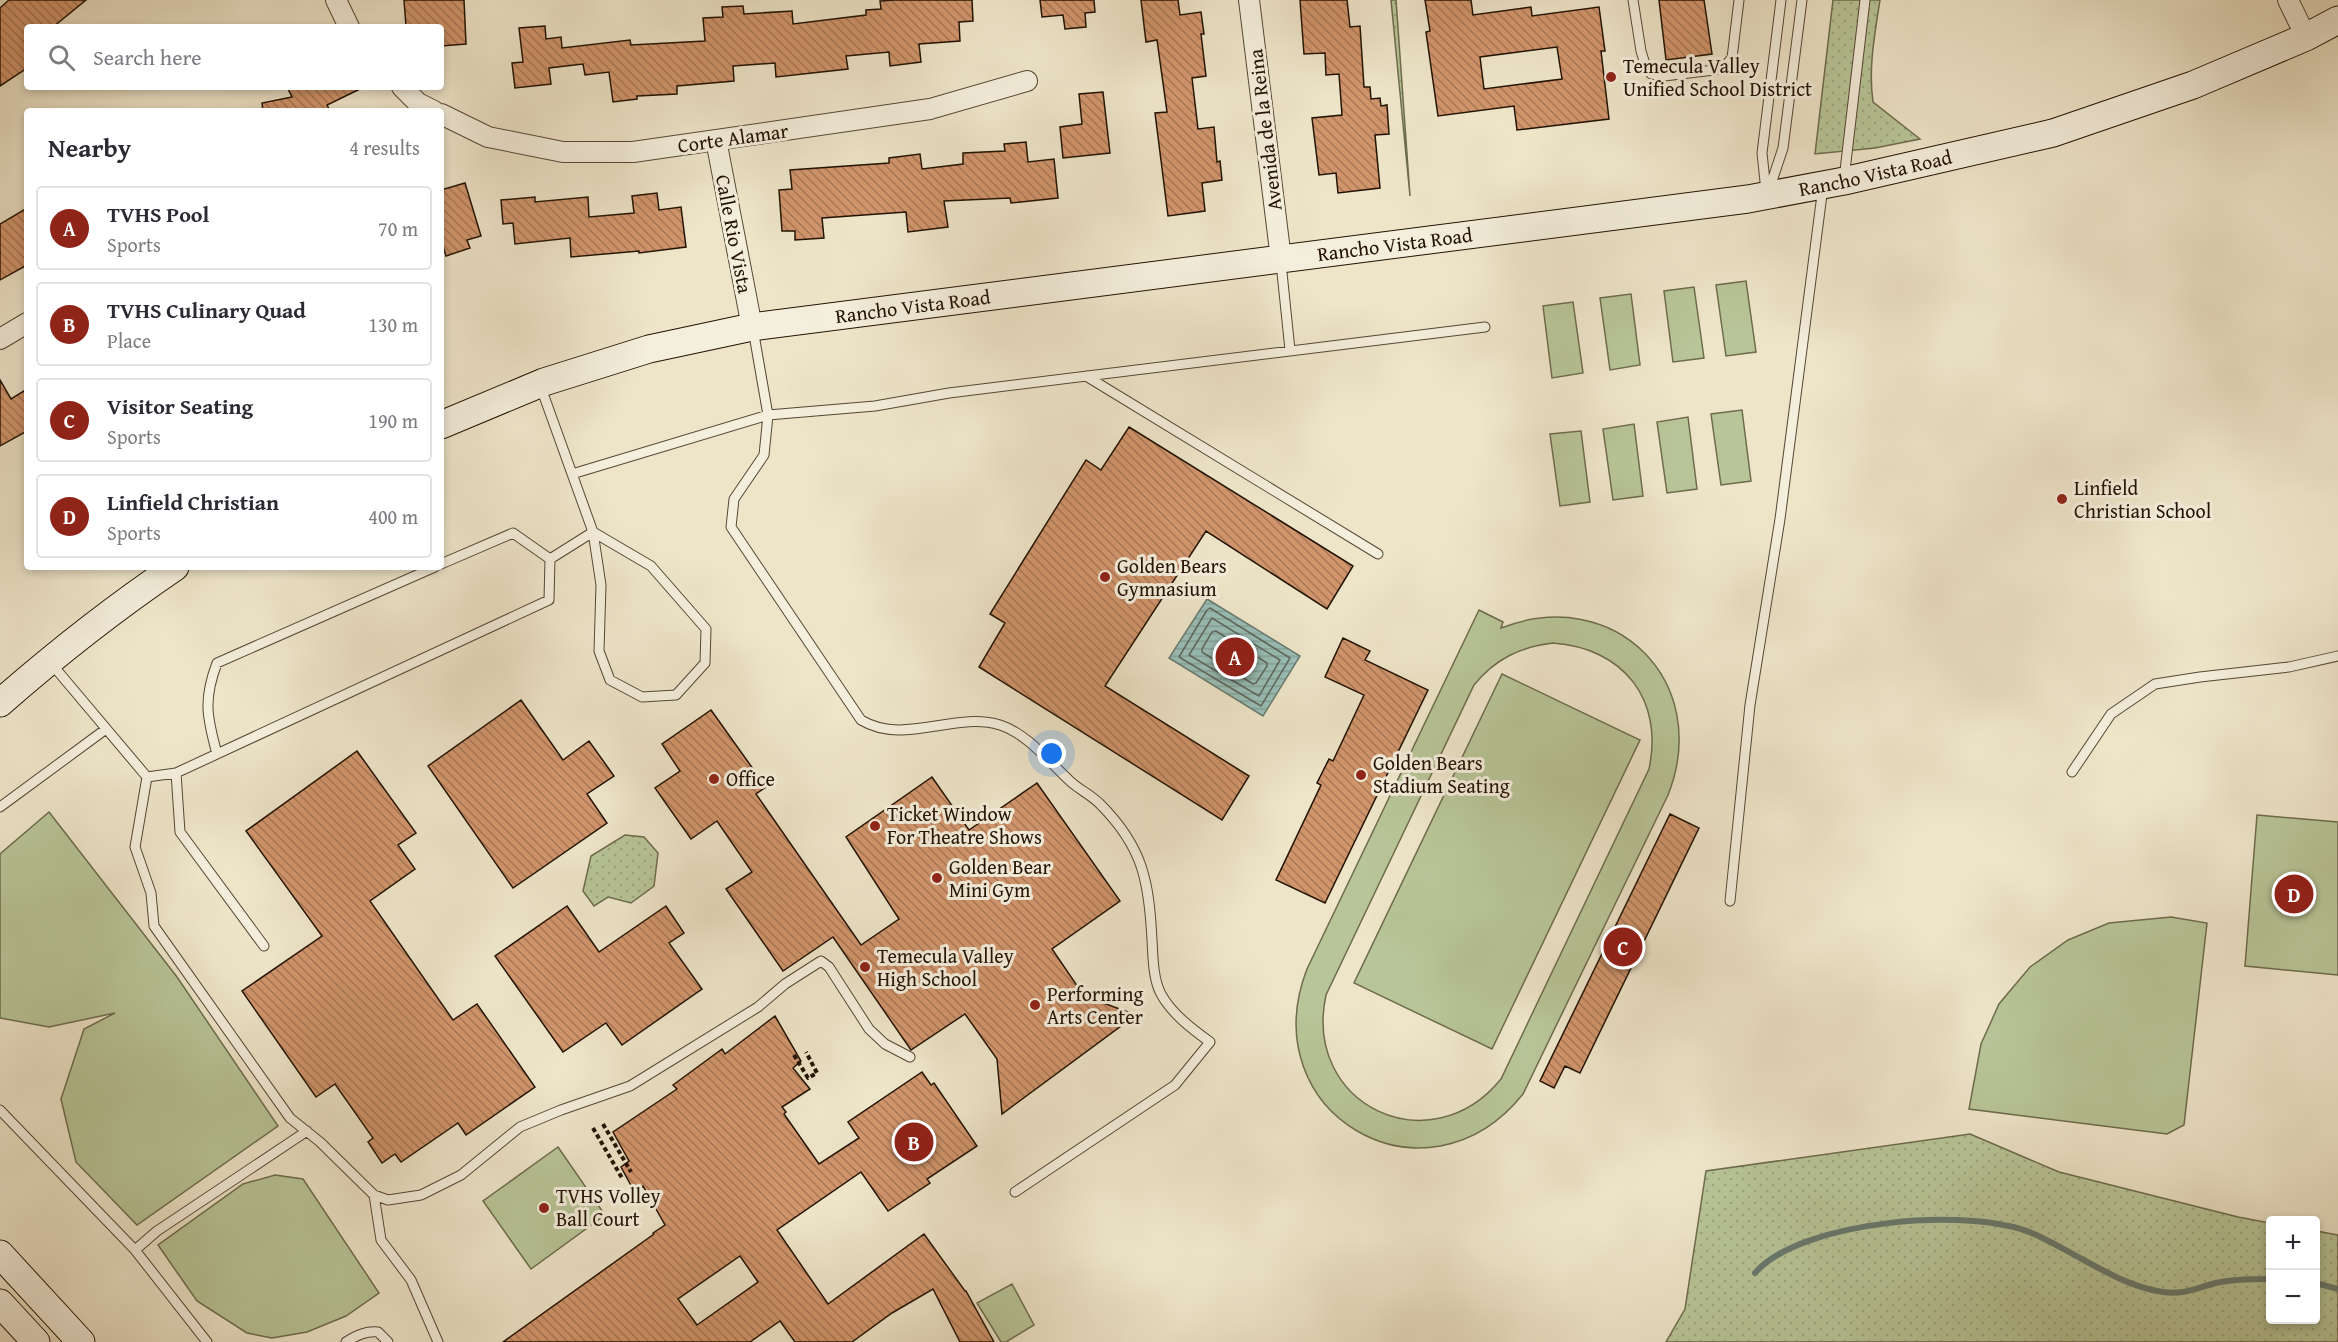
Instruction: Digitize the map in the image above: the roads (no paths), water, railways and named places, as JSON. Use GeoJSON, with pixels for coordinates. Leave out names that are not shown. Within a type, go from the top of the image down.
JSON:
{"type":"FeatureCollection","features":[{"type":"Feature","properties":{"kind":"main road","name":"Rancho Vista Road"},"geometry":{"type":"LineString","coordinates":[[444,424],[540,385],[649,349],[752,327],[1767,196],[1834,183],[2053,133],[2193,85],[2306,37],[2338,20]]}},
{"type":"Feature","properties":{"kind":"main road"},"geometry":{"type":"LineString","coordinates":[[0,703],[48,661],[127,600],[171,570]]}},
{"type":"Feature","properties":{"kind":"main road"},"geometry":{"type":"LineString","coordinates":[[0,1254],[81,1342]]}},
{"type":"Feature","properties":{"kind":"main road"},"geometry":{"type":"LineString","coordinates":[[0,1303],[36,1342]]}},
{"type":"Feature","properties":{"kind":"street"},"geometry":{"type":"LineString","coordinates":[[336,0],[348,24]]}},
{"type":"Feature","properties":{"kind":"street","name":"Avenida de la Reina"},"geometry":{"type":"LineString","coordinates":[[1249,0],[1281,259]]}},
{"type":"Feature","properties":{"kind":"street"},"geometry":{"type":"LineString","coordinates":[[2288,0],[2306,37]]}},
{"type":"Feature","properties":{"kind":"street","name":"Corte Alamar"},"geometry":{"type":"LineString","coordinates":[[444,115],[488,137],[563,152],[633,152],[930,109],[1027,81]]}},
{"type":"Feature","properties":{"kind":"street"},"geometry":{"type":"LineString","coordinates":[[405,90],[421,108]]}},
{"type":"Feature","properties":{"kind":"street","name":"Calle Rio Vista"},"geometry":{"type":"LineString","coordinates":[[716,140],[752,327]]}},
{"type":"Feature","properties":{"kind":"street"},"geometry":{"type":"LineString","coordinates":[[0,339],[24,325]]}},
{"type":"Feature","properties":{"kind":"lane"},"geometry":{"type":"LineString","coordinates":[[1634,0],[1644,64],[1651,74],[1664,76],[1724,67],[1732,58],[1738,0]]}},
{"type":"Feature","properties":{"kind":"lane"},"geometry":{"type":"LineString","coordinates":[[1767,196],[1762,153],[1781,0]]}},
{"type":"Feature","properties":{"kind":"lane"},"geometry":{"type":"LineString","coordinates":[[1767,196],[1783,148],[1802,0]]}},
{"type":"Feature","properties":{"kind":"lane"},"geometry":{"type":"LineString","coordinates":[[1730,901],[1750,705],[1865,0]]}},
{"type":"Feature","properties":{"kind":"lane"},"geometry":{"type":"LineString","coordinates":[[1281,259],[1290,350]]}},
{"type":"Feature","properties":{"kind":"lane"},"geometry":{"type":"LineString","coordinates":[[752,327],[768,415],[764,455],[734,499],[731,527],[861,720],[870,725],[895,729],[972,722],[992,724],[1007,729],[1032,745],[1072,783],[1098,802],[1132,844],[1143,865],[1150,902],[1155,973],[1161,993],[1192,1030],[1210,1042],[1175,1085],[1015,1192]]}},
{"type":"Feature","properties":{"kind":"lane"},"geometry":{"type":"LineString","coordinates":[[572,474],[768,415],[875,406],[949,393],[1485,327]]}},
{"type":"Feature","properties":{"kind":"lane"},"geometry":{"type":"LineString","coordinates":[[1086,376],[1378,554]]}},
{"type":"Feature","properties":{"kind":"lane"},"geometry":{"type":"LineString","coordinates":[[540,385],[593,532],[601,585],[599,651],[609,680],[642,697],[676,695],[705,663],[706,629],[651,566],[593,532]]}},
{"type":"Feature","properties":{"kind":"lane"},"geometry":{"type":"LineString","coordinates":[[550,559],[593,532]]}},
{"type":"Feature","properties":{"kind":"lane"},"geometry":{"type":"LineString","coordinates":[[444,563],[513,533],[550,559]]}},
{"type":"Feature","properties":{"kind":"lane"},"geometry":{"type":"LineString","coordinates":[[147,777],[176,773],[549,600],[550,559]]}},
{"type":"Feature","properties":{"kind":"lane"},"geometry":{"type":"LineString","coordinates":[[217,754],[207,720],[208,687],[217,663],[428,570]]}},
{"type":"Feature","properties":{"kind":"lane"},"geometry":{"type":"LineString","coordinates":[[2072,772],[2111,714],[2156,684],[2289,668],[2338,656]]}},
{"type":"Feature","properties":{"kind":"lane"},"geometry":{"type":"LineString","coordinates":[[48,661],[147,777]]}},
{"type":"Feature","properties":{"kind":"lane"},"geometry":{"type":"LineString","coordinates":[[0,807],[106,729]]}},
{"type":"Feature","properties":{"kind":"lane"},"geometry":{"type":"LineString","coordinates":[[176,773],[180,832],[264,946]]}},
{"type":"Feature","properties":{"kind":"lane"},"geometry":{"type":"LineString","coordinates":[[147,777],[135,847],[151,893],[154,926],[290,1118],[320,1142],[374,1195],[388,1200],[421,1195],[461,1175],[520,1127],[630,1086],[758,1007],[785,984],[821,961],[829,967],[869,1029],[885,1044],[910,1057]]}},
{"type":"Feature","properties":{"kind":"lane"},"geometry":{"type":"LineString","coordinates":[[0,1110],[135,1250],[207,1342]]}},
{"type":"Feature","properties":{"kind":"lane"},"geometry":{"type":"LineString","coordinates":[[135,1250],[157,1231],[307,1131]]}},
{"type":"Feature","properties":{"kind":"lane"},"geometry":{"type":"LineString","coordinates":[[374,1195],[381,1240],[411,1280],[438,1342]]}},
{"type":"Feature","properties":{"kind":"lane"},"geometry":{"type":"LineString","coordinates":[[346,1342],[356,1335],[378,1332],[388,1342]]}},
{"type":"Feature","properties":{"kind":"water"},"geometry":{"type":"Polygon","coordinates":[[[1207,599],[1300,656],[1263,716],[1169,658],[1207,599]]]}},
{"type":"Feature","properties":{"kind":"waterway"},"geometry":{"type":"LineString","coordinates":[[1755,1273],[1778,1255],[1809,1241],[1847,1230],[1888,1223],[1930,1220],[2006,1225],[2049,1241],[2130,1283],[2163,1292],[2184,1292],[2229,1281],[2266,1279]]}},
{"type":"Feature","properties":{"kind":"waterway"},"geometry":{"type":"LineString","coordinates":[[2320,1284],[2338,1289]]}},
{"type":"Feature","properties":{"kind":"place","name":"Temecula Valley Unified School District"},"geometry":{"type":"Point","coordinates":[1611,77]}},
{"type":"Feature","properties":{"kind":"place","name":"Linfield Christian School"},"geometry":{"type":"Point","coordinates":[2062,499]}},
{"type":"Feature","properties":{"kind":"place","name":"Golden Bears Gymnasium"},"geometry":{"type":"Point","coordinates":[1105,577]}},
{"type":"Feature","properties":{"kind":"place","name":"TVHS Pool"},"geometry":{"type":"Point","coordinates":[1235,657]}},
{"type":"Feature","properties":{"kind":"place","name":"Golden Bears Stadium Seating"},"geometry":{"type":"Point","coordinates":[1361,775]}},
{"type":"Feature","properties":{"kind":"place","name":"Office"},"geometry":{"type":"Point","coordinates":[714,779]}},
{"type":"Feature","properties":{"kind":"place","name":"Ticket Window For Theatre Shows"},"geometry":{"type":"Point","coordinates":[875,826]}},
{"type":"Feature","properties":{"kind":"place","name":"Golden Bear Mini Gym"},"geometry":{"type":"Point","coordinates":[937,878]}},
{"type":"Feature","properties":{"kind":"place","name":"Linfield Christian"},"geometry":{"type":"Point","coordinates":[2294,894]}},
{"type":"Feature","properties":{"kind":"place","name":"Visitor Seating"},"geometry":{"type":"Point","coordinates":[1623,947]}},
{"type":"Feature","properties":{"kind":"place","name":"Temecula Valley High School"},"geometry":{"type":"Point","coordinates":[865,967]}},
{"type":"Feature","properties":{"kind":"place","name":"Performing Arts Center"},"geometry":{"type":"Point","coordinates":[1035,1005]}},
{"type":"Feature","properties":{"kind":"place","name":"TVHS Culinary Quad"},"geometry":{"type":"Point","coordinates":[914,1142]}},
{"type":"Feature","properties":{"kind":"place","name":"TVHS Volley Ball Court"},"geometry":{"type":"Point","coordinates":[544,1208]}}]}
